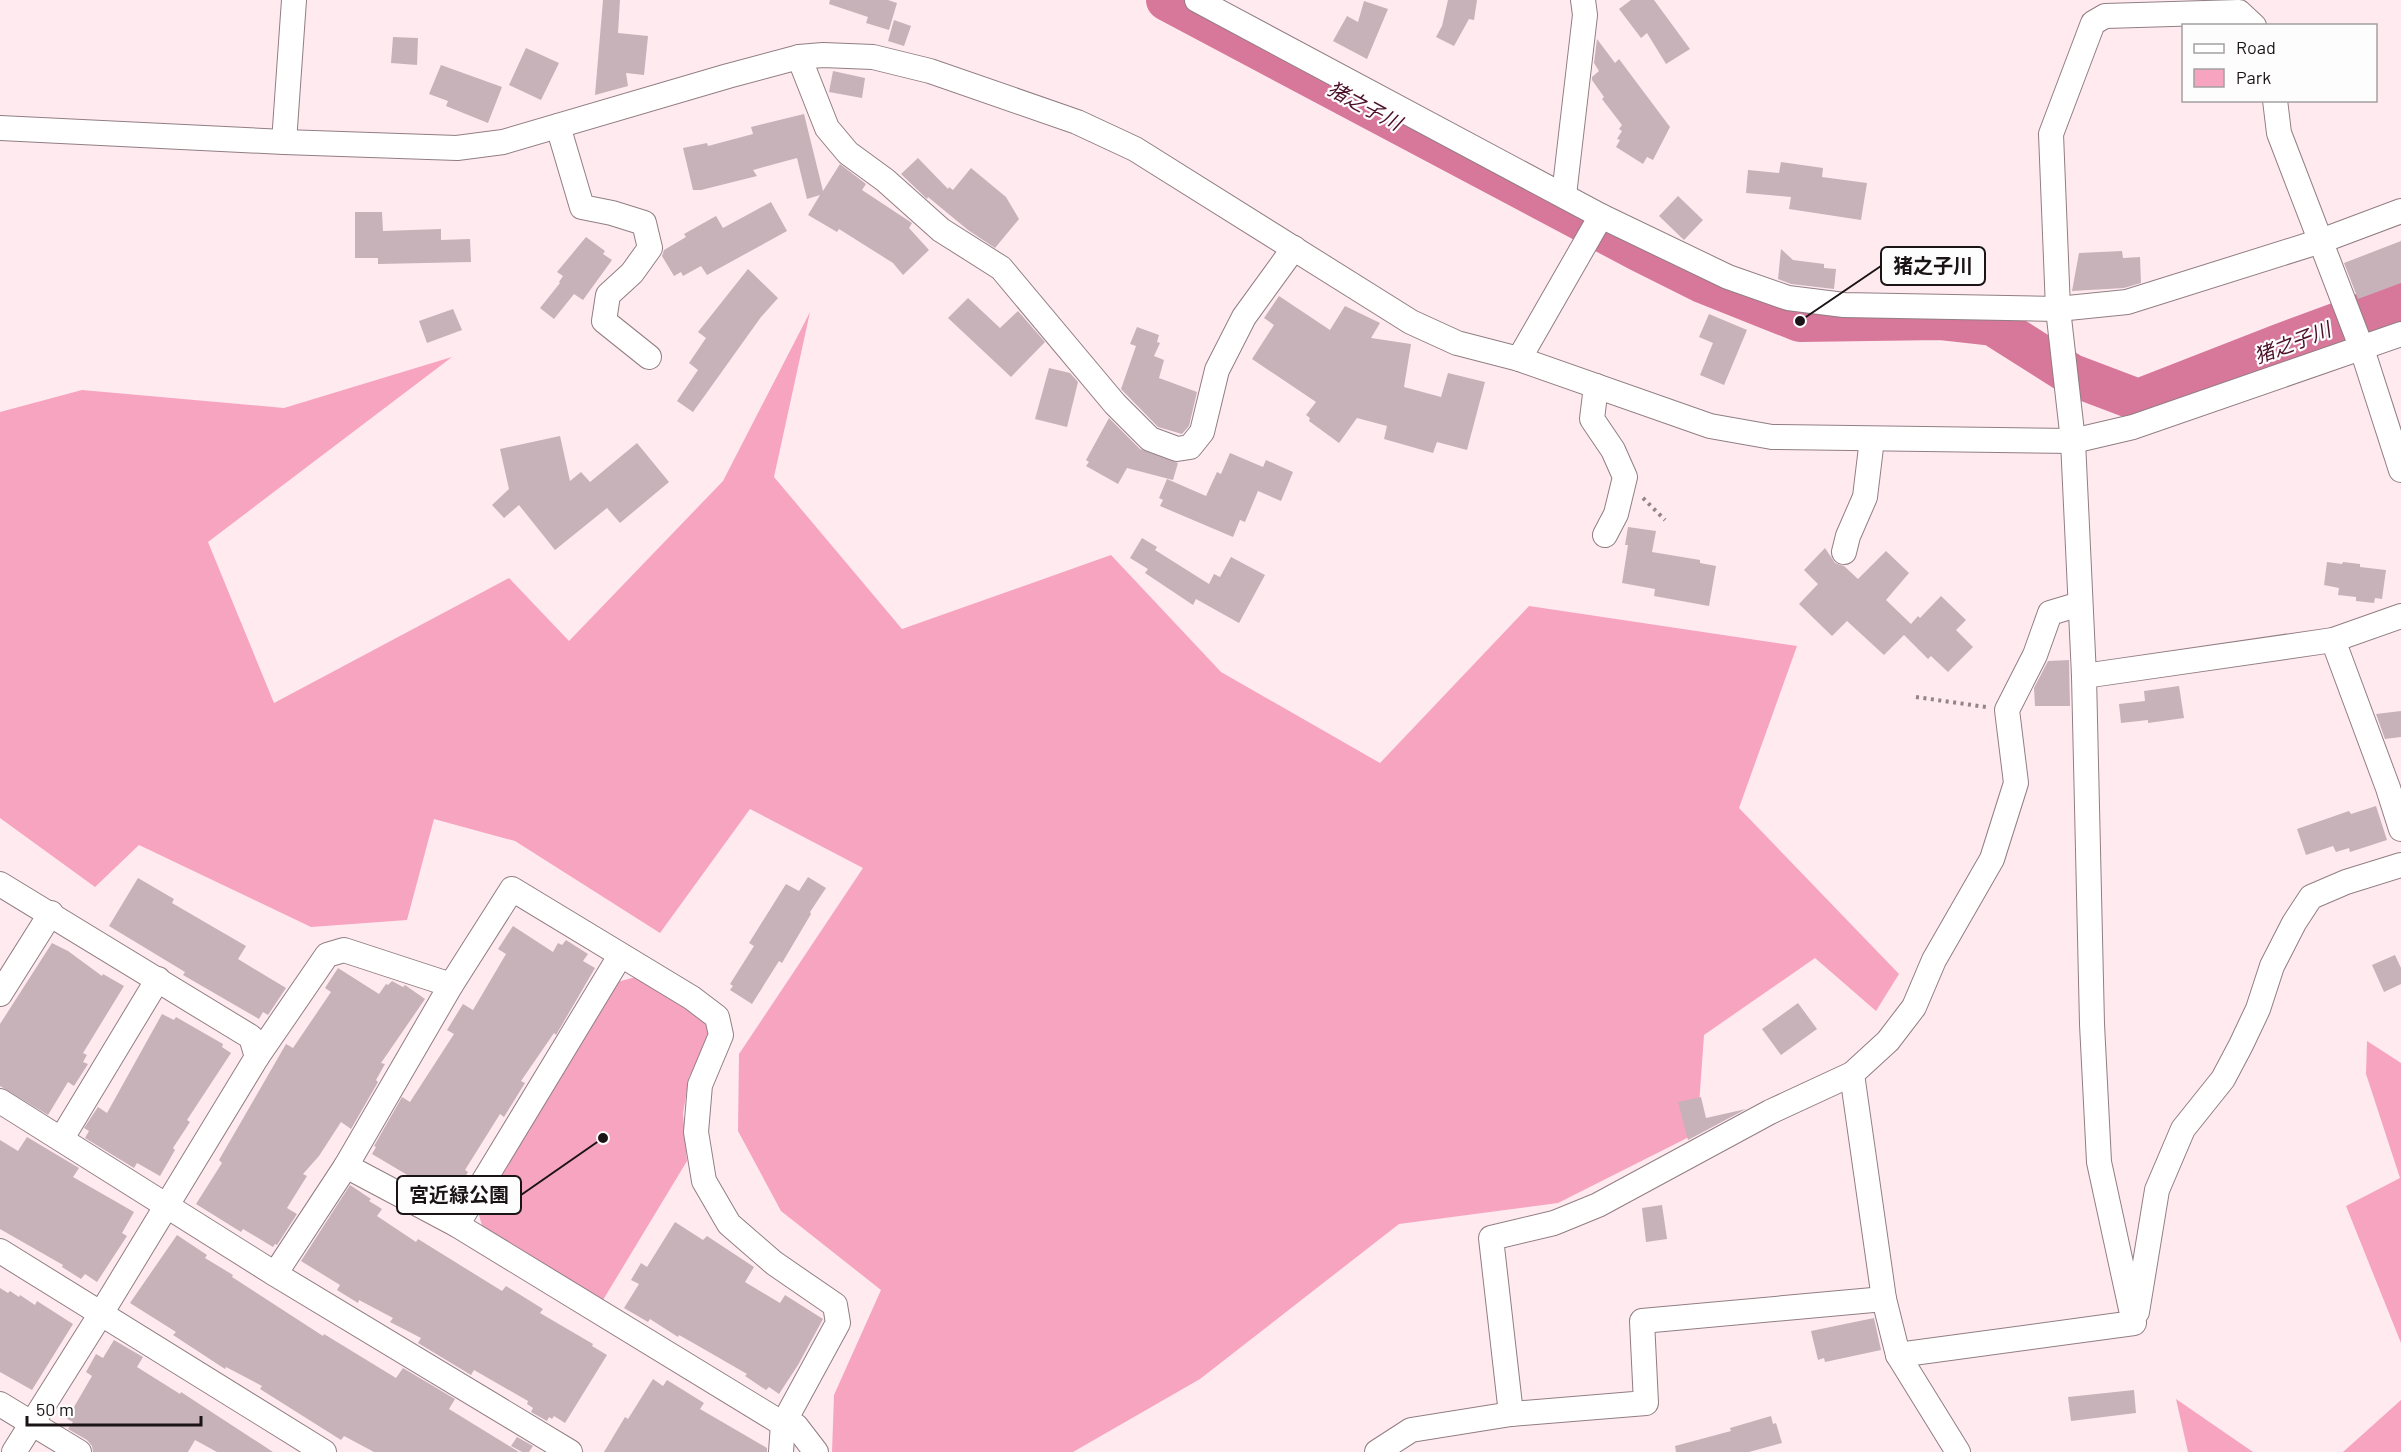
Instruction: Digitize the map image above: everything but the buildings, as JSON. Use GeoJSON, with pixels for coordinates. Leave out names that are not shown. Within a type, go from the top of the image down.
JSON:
{"type":"FeatureCollection","features":[{"type":"Feature","properties":{"kind":"street"},"geometry":{"type":"LineString","coordinates":[[284,142],[294,0]]}},
{"type":"Feature","properties":{"kind":"street"},"geometry":{"type":"LineString","coordinates":[[1197,0],[1564,195],[1599,219],[1728,277],[1788,298],[1844,305],[2058,309],[2127,302],[2321,241],[2401,211]]}},
{"type":"Feature","properties":{"kind":"street"},"geometry":{"type":"LineString","coordinates":[[1564,195],[1585,15],[1583,0]]}},
{"type":"Feature","properties":{"kind":"street"},"geometry":{"type":"LineString","coordinates":[[2134,1323],[2099,1162],[2092,1024],[2084,676],[2073,441],[2058,309],[2051,134],[2093,23],[2105,16],[2242,12]]}},
{"type":"Feature","properties":{"kind":"street"},"geometry":{"type":"LineString","coordinates":[[0,128],[457,148],[504,142],[799,57],[823,55],[873,57],[930,71],[1077,122],[1136,149],[1410,322],[1457,343],[1519,359],[1710,426],[1772,437],[2073,441],[2133,427],[2359,342],[2401,334]]}},
{"type":"Feature","properties":{"kind":"street"},"geometry":{"type":"LineString","coordinates":[[799,57],[827,128],[848,153],[885,180],[941,231],[1001,268],[1115,404],[1150,439],[1177,449],[1190,447],[1202,432],[1217,370],[1244,316],[1294,249]]}},
{"type":"Feature","properties":{"kind":"street"},"geometry":{"type":"LineString","coordinates":[[2275,102],[2279,133],[2359,342],[2401,470]]}},
{"type":"Feature","properties":{"kind":"street"},"geometry":{"type":"LineString","coordinates":[[558,126],[582,207],[644,223],[650,249],[632,273],[608,296],[604,321],[649,357]]}},
{"type":"Feature","properties":{"kind":"street"},"geometry":{"type":"LineString","coordinates":[[1519,359],[1599,219]]}},
{"type":"Feature","properties":{"kind":"street"},"geometry":{"type":"LineString","coordinates":[[1596,386],[1593,419],[1613,450],[1625,477],[1616,514],[1605,535]]}},
{"type":"Feature","properties":{"kind":"street"},"geometry":{"type":"LineString","coordinates":[[1844,552],[1848,536],[1865,496],[1872,439]]}},
{"type":"Feature","properties":{"kind":"street"},"geometry":{"type":"LineString","coordinates":[[1511,1414],[1491,1238],[1554,1223],[1598,1205],[1770,1112],[1852,1074],[1888,1041],[1914,1007],[1934,960],[1992,859],[2016,783],[2007,710],[2035,655],[2050,613],[2080,604]]}},
{"type":"Feature","properties":{"kind":"street"},"geometry":{"type":"LineString","coordinates":[[2084,676],[2333,640],[2401,616]]}},
{"type":"Feature","properties":{"kind":"street"},"geometry":{"type":"LineString","coordinates":[[2333,640],[2395,788],[2401,829]]}},
{"type":"Feature","properties":{"kind":"street"},"geometry":{"type":"LineString","coordinates":[[2134,1323],[2157,1190],[2183,1129],[2223,1079],[2241,1044],[2258,1009],[2272,966],[2294,923],[2311,897],[2346,882],[2401,865]]}},
{"type":"Feature","properties":{"kind":"street"},"geometry":{"type":"LineString","coordinates":[[0,884],[251,1037],[257,1057]]}},
{"type":"Feature","properties":{"kind":"street"},"geometry":{"type":"LineString","coordinates":[[275,1274],[346,1166],[451,985],[512,889],[692,998],[717,1017],[721,1035],[700,1085],[696,1132],[704,1181],[729,1224],[774,1263],[835,1305],[838,1323],[783,1424],[781,1452]]}},
{"type":"Feature","properties":{"kind":"street"},"geometry":{"type":"LineString","coordinates":[[0,994],[51,913]]}},
{"type":"Feature","properties":{"kind":"street"},"geometry":{"type":"LineString","coordinates":[[14,1452],[257,1057],[327,955],[344,951],[451,985]]}},
{"type":"Feature","properties":{"kind":"street"},"geometry":{"type":"LineString","coordinates":[[457,1225],[620,956]]}},
{"type":"Feature","properties":{"kind":"street"},"geometry":{"type":"LineString","coordinates":[[62,1138],[158,979]]}},
{"type":"Feature","properties":{"kind":"street"},"geometry":{"type":"LineString","coordinates":[[1852,1074],[1884,1299],[1898,1355],[1958,1452]]}},
{"type":"Feature","properties":{"kind":"street"},"geometry":{"type":"LineString","coordinates":[[0,1101],[275,1274],[570,1452]]}},
{"type":"Feature","properties":{"kind":"street"},"geometry":{"type":"LineString","coordinates":[[346,1166],[457,1225],[783,1424],[796,1425],[816,1452]]}},
{"type":"Feature","properties":{"kind":"street"},"geometry":{"type":"LineString","coordinates":[[0,1251],[102,1312],[324,1452]]}},
{"type":"Feature","properties":{"kind":"street"},"geometry":{"type":"LineString","coordinates":[[1377,1452],[1411,1430],[1511,1414],[1646,1403],[1642,1321],[1884,1299]]}},
{"type":"Feature","properties":{"kind":"street"},"geometry":{"type":"LineString","coordinates":[[1898,1355],[2134,1323]]}},
{"type":"Feature","properties":{"kind":"street"},"geometry":{"type":"LineString","coordinates":[[0,1404],[79,1452]]}},
{"type":"Feature","properties":{"kind":"path"},"geometry":{"type":"LineString","coordinates":[[1916,696],[2007,710]]}},
{"type":"Feature","properties":{"kind":"green space"},"geometry":{"type":"Polygon","coordinates":[[[810,312],[774,477],[902,629],[1111,555],[1221,672],[1380,763],[1529,606],[1797,646],[1739,808],[1899,974],[1876,1011],[1815,958],[1704,1035],[1697,1133],[1558,1203],[1399,1224],[1200,1379],[1073,1452],[832,1452],[834,1395],[881,1290],[781,1211],[738,1131],[739,1054],[863,868],[750,809],[660,933],[515,841],[434,819],[407,920],[311,927],[139,845],[95,887],[0,818],[0,412],[82,390],[284,408],[452,357],[208,542],[274,703],[509,578],[569,641],[723,481],[810,312]]]}},
{"type":"Feature","properties":{"kind":"green space"},"geometry":{"type":"Polygon","coordinates":[[[636,977],[706,1017],[710,1040],[689,1077],[683,1114],[687,1161],[603,1300],[483,1229],[477,1208],[617,982],[636,977]]]}},
{"type":"Feature","properties":{"kind":"green space"},"geometry":{"type":"Polygon","coordinates":[[[2367,1041],[2401,1063],[2401,1343],[2346,1206],[2400,1178],[2366,1074],[2367,1041]]]}},
{"type":"Feature","properties":{"kind":"green space"},"geometry":{"type":"Polygon","coordinates":[[[2176,1399],[2253,1452],[2188,1452],[2176,1399]]]}},
{"type":"Feature","properties":{"kind":"green space"},"geometry":{"type":"Polygon","coordinates":[[[2401,1400],[2401,1452],[2343,1452],[2401,1400]]]}},
{"type":"Feature","properties":{"kind":"waterway","name":"猪之子川"},"geometry":{"type":"LineString","coordinates":[[1167,0],[1640,251],[1702,282],[1800,321],[1939,319],[1993,325],[2072,375],[2138,400],[2401,300]]}},
{"type":"Feature","properties":{"kind":"place","name":"猪之子川"},"geometry":{"type":"Point","coordinates":[1800,321]}},
{"type":"Feature","properties":{"kind":"place","name":"宮近緑公園"},"geometry":{"type":"Point","coordinates":[603,1138]}}]}
